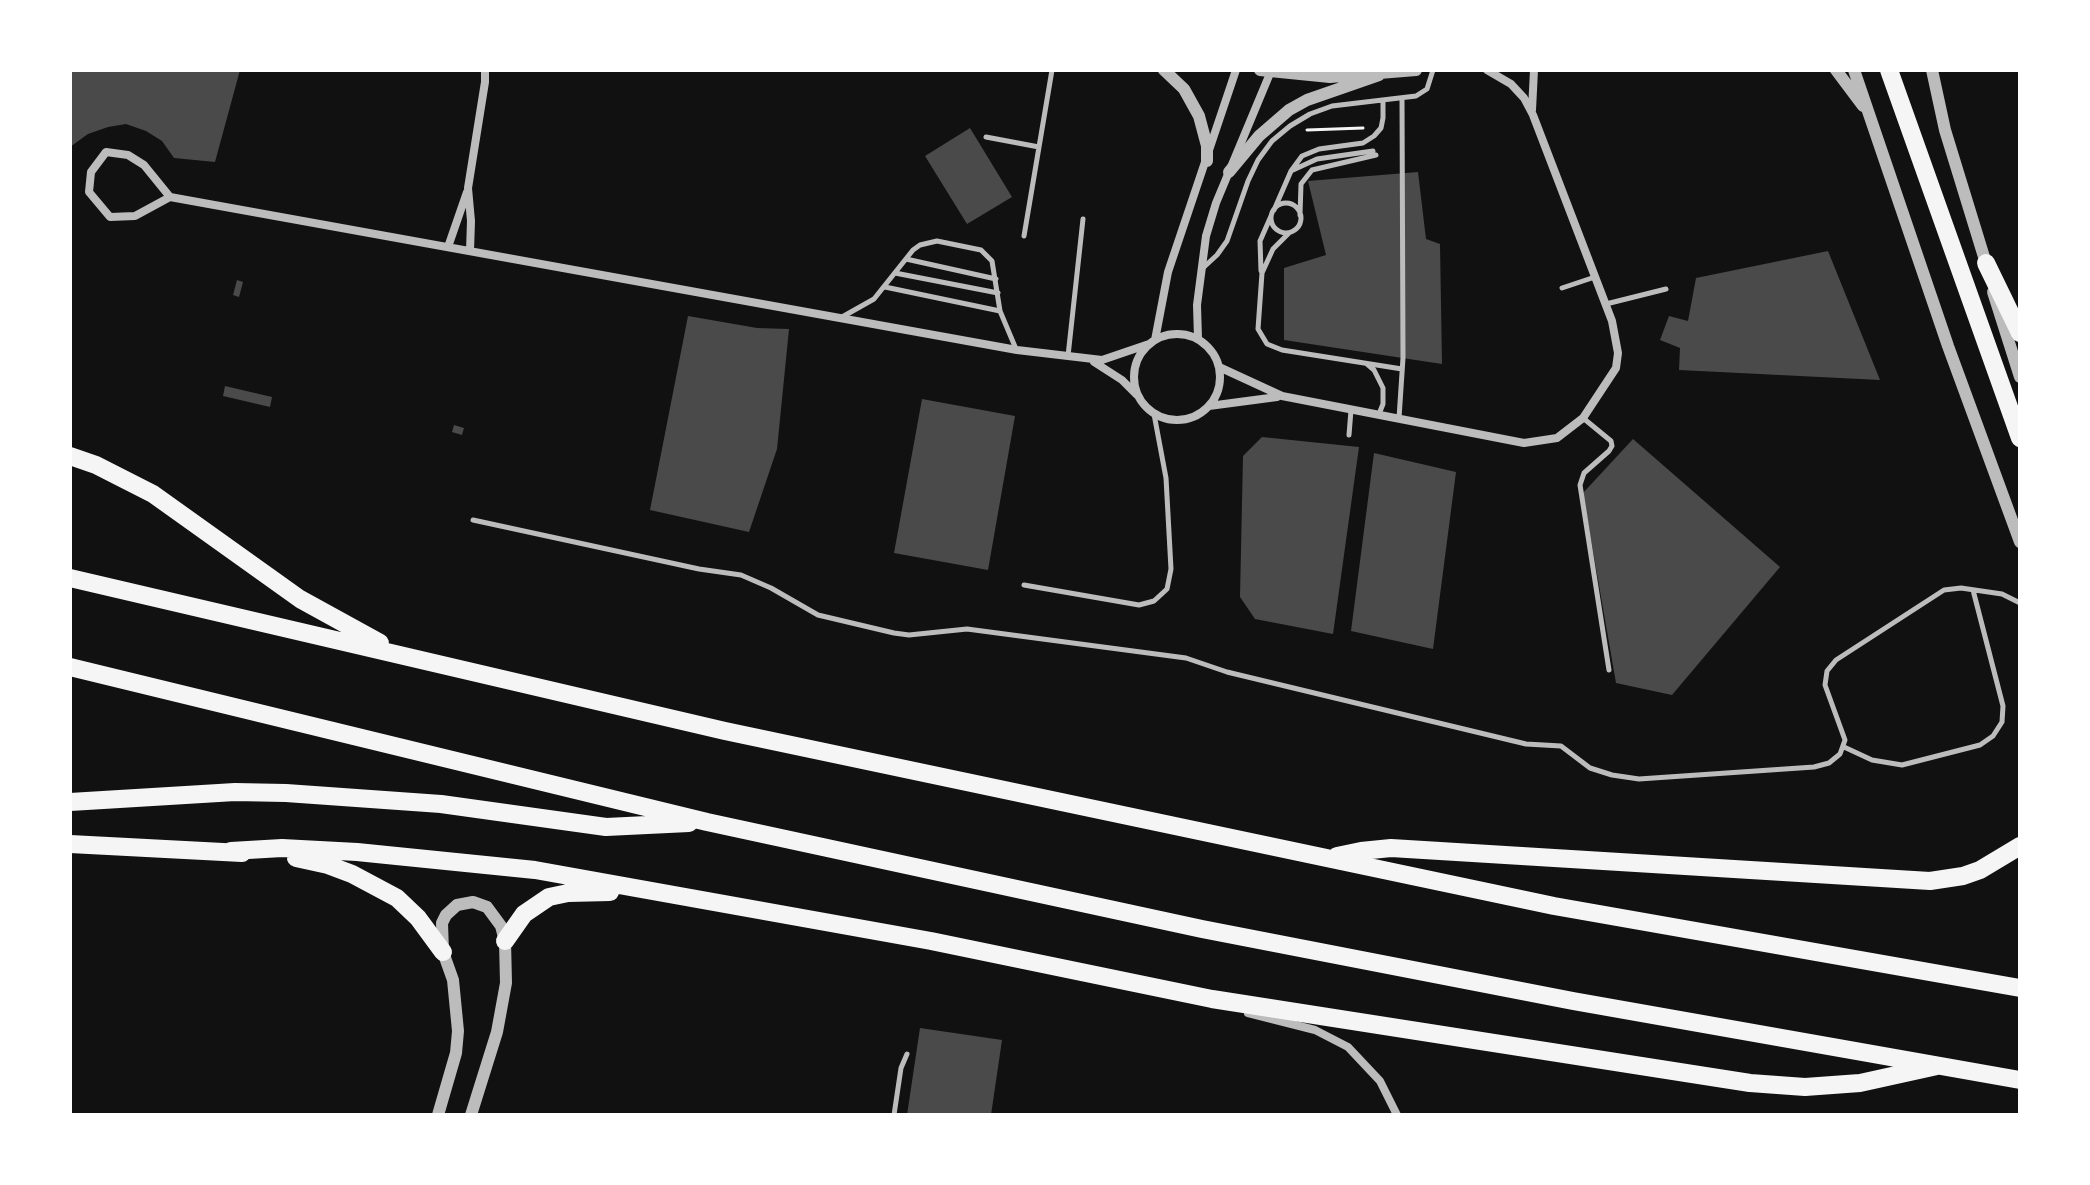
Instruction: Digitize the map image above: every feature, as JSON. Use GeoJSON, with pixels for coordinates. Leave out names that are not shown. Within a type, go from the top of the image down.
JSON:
{"type":"FeatureCollection","features":[{"type":"Feature","properties":{"kind":"highway"},"geometry":{"type":"LineString","coordinates":[[1889,70],[2020,438]]}},
{"type":"Feature","properties":{"kind":"highway"},"geometry":{"type":"LineString","coordinates":[[1986,263],[2020,333]]}},
{"type":"Feature","properties":{"kind":"highway"},"geometry":{"type":"LineString","coordinates":[[70,456],[96,465],[153,494],[300,599],[352,629],[415,658]]}},
{"type":"Feature","properties":{"kind":"highway"},"geometry":{"type":"LineString","coordinates":[[70,578],[741,735],[1554,906],[2020,988]]}},
{"type":"Feature","properties":{"kind":"highway"},"geometry":{"type":"LineString","coordinates":[[70,667],[707,822],[1202,929],[1573,1001],[2020,1080]]}},
{"type":"Feature","properties":{"kind":"highway"},"geometry":{"type":"LineString","coordinates":[[70,802],[235,792],[286,793],[429,803],[606,827],[707,822]]}},
{"type":"Feature","properties":{"kind":"highway"},"geometry":{"type":"LineString","coordinates":[[70,844],[182,851],[293,848],[535,870],[931,941],[1212,999],[1778,1086],[1860,1083],[1941,1065]]}},
{"type":"Feature","properties":{"kind":"highway"},"geometry":{"type":"LineString","coordinates":[[1331,858],[1391,848],[1930,881],[1980,870],[2020,846]]}},
{"type":"Feature","properties":{"kind":"highway"},"geometry":{"type":"LineString","coordinates":[[231,851],[302,859],[328,865],[376,884],[418,918],[443,952]]}},
{"type":"Feature","properties":{"kind":"highway"},"geometry":{"type":"LineString","coordinates":[[505,941],[524,914],[549,897],[633,888]]}},
{"type":"Feature","properties":{"kind":"street"},"geometry":{"type":"LineString","coordinates":[[448,247],[468,188],[488,70]]}},
{"type":"Feature","properties":{"kind":"street"},"geometry":{"type":"LineString","coordinates":[[1164,70],[1184,89],[1199,116],[1204,130],[1207,161]]}},
{"type":"Feature","properties":{"kind":"street"},"geometry":{"type":"LineString","coordinates":[[1140,398],[1136,389],[1135,369],[1152,342],[1168,272],[1236,70]]}},
{"type":"Feature","properties":{"kind":"street"},"geometry":{"type":"LineString","coordinates":[[1198,339],[1200,270],[1210,225],[1268,70],[1330,77],[1416,70]]}},
{"type":"Feature","properties":{"kind":"street"},"geometry":{"type":"LineString","coordinates":[[1219,367],[1282,396],[1524,443],[1557,438],[1583,418],[1616,368],[1616,337],[1533,115],[1524,98],[1511,84],[1487,70]]}},
{"type":"Feature","properties":{"kind":"street"},"geometry":{"type":"LineString","coordinates":[[1533,115],[1531,96],[1534,70]]}},
{"type":"Feature","properties":{"kind":"street"},"geometry":{"type":"LineString","coordinates":[[1836,70],[1870,115]]}},
{"type":"Feature","properties":{"kind":"street"},"geometry":{"type":"LineString","coordinates":[[1854,70],[1948,346],[2020,542]]}},
{"type":"Feature","properties":{"kind":"street"},"geometry":{"type":"LineString","coordinates":[[1931,72],[1945,130],[2020,377]]}},
{"type":"Feature","properties":{"kind":"street"},"geometry":{"type":"LineString","coordinates":[[1229,172],[1259,136],[1289,110],[1307,100],[1379,75]]}},
{"type":"Feature","properties":{"kind":"street"},"geometry":{"type":"LineString","coordinates":[[170,197],[144,165],[128,155],[106,152],[91,172],[89,192],[110,217],[135,216],[170,197],[1017,350],[1090,360],[1113,357],[1181,334],[1198,339],[1211,351],[1219,367],[1219,388],[1209,406],[1197,415],[1179,420],[1154,414],[1112,373],[1090,360]]}},
{"type":"Feature","properties":{"kind":"street"},"geometry":{"type":"LineString","coordinates":[[468,188],[470,251]]}},
{"type":"Feature","properties":{"kind":"street"},"geometry":{"type":"LineString","coordinates":[[1209,406],[1282,396]]}},
{"type":"Feature","properties":{"kind":"street"},"geometry":{"type":"LineString","coordinates":[[438,1115],[456,1053],[458,1031],[453,980],[443,952],[441,931],[446,915],[465,902],[480,903],[492,912],[501,926],[505,941],[503,1006],[471,1115]]}},
{"type":"Feature","properties":{"kind":"street"},"geometry":{"type":"LineString","coordinates":[[1212,999],[1216,1005],[1315,1030],[1348,1047],[1380,1081],[1397,1115]]}},
{"type":"Feature","properties":{"kind":"lane"},"geometry":{"type":"LineString","coordinates":[[1024,236],[1052,70]]}},
{"type":"Feature","properties":{"kind":"lane"},"geometry":{"type":"LineString","coordinates":[[1200,270],[1227,241],[1248,181],[1272,141],[1301,119],[1332,106],[1422,93],[1430,83],[1433,70]]}},
{"type":"Feature","properties":{"kind":"lane"},"geometry":{"type":"LineString","coordinates":[[1399,419],[1402,369],[1402,98]]}},
{"type":"Feature","properties":{"kind":"lane"},"geometry":{"type":"LineString","coordinates":[[1383,100],[1381,128],[1363,143],[1310,151],[1291,171],[1260,241],[1262,273],[1258,329],[1267,344],[1282,350],[1402,369]]}},
{"type":"Feature","properties":{"kind":"lane"},"geometry":{"type":"LineString","coordinates":[[986,137],[1039,147]]}},
{"type":"Feature","properties":{"kind":"lane"},"geometry":{"type":"LineString","coordinates":[[1262,273],[1273,249],[1298,226],[1301,184],[1312,170],[1374,153],[1317,159],[1291,171]]}},
{"type":"Feature","properties":{"kind":"lane"},"geometry":{"type":"LineString","coordinates":[[1289,233],[1274,226],[1273,212],[1278,206],[1289,203],[1300,215]]}},
{"type":"Feature","properties":{"kind":"lane"},"geometry":{"type":"LineString","coordinates":[[1068,357],[1083,219]]}},
{"type":"Feature","properties":{"kind":"lane"},"geometry":{"type":"LineString","coordinates":[[841,317],[874,299],[913,250],[928,242],[974,248],[981,250],[992,261],[1000,311],[1017,350]]}},
{"type":"Feature","properties":{"kind":"lane"},"geometry":{"type":"LineString","coordinates":[[906,259],[996,279]]}},
{"type":"Feature","properties":{"kind":"lane"},"geometry":{"type":"LineString","coordinates":[[895,273],[998,293]]}},
{"type":"Feature","properties":{"kind":"lane"},"geometry":{"type":"LineString","coordinates":[[1562,288],[1595,277]]}},
{"type":"Feature","properties":{"kind":"lane"},"geometry":{"type":"LineString","coordinates":[[885,287],[1000,311]]}},
{"type":"Feature","properties":{"kind":"lane"},"geometry":{"type":"LineString","coordinates":[[1605,305],[1666,289]]}},
{"type":"Feature","properties":{"kind":"lane"},"geometry":{"type":"LineString","coordinates":[[1367,364],[1374,370],[1383,388],[1383,404],[1379,414]]}},
{"type":"Feature","properties":{"kind":"lane"},"geometry":{"type":"LineString","coordinates":[[1349,435],[1351,409]]}},
{"type":"Feature","properties":{"kind":"lane"},"geometry":{"type":"LineString","coordinates":[[1024,585],[1139,605],[1154,601],[1167,589],[1171,569],[1166,478],[1154,414]]}},
{"type":"Feature","properties":{"kind":"lane"},"geometry":{"type":"LineString","coordinates":[[1583,418],[1611,441],[1612,446],[1584,473],[1580,485],[1609,670]]}},
{"type":"Feature","properties":{"kind":"lane"},"geometry":{"type":"LineString","coordinates":[[473,520],[699,569],[741,575],[818,615],[894,633],[909,635],[967,629],[1186,658],[1227,672],[1526,744],[1561,746],[1590,768],[1639,779],[1814,767],[1835,760],[1844,747],[1844,731],[1825,685],[1831,665],[1936,594],[1953,588],[2002,594],[2020,603]]}},
{"type":"Feature","properties":{"kind":"lane"},"geometry":{"type":"LineString","coordinates":[[1844,747],[1872,760],[1902,765],[1980,745],[1993,736],[2002,722],[2003,706],[1973,590]]}},
{"type":"Feature","properties":{"kind":"lane"},"geometry":{"type":"LineString","coordinates":[[894,1115],[901,1068],[907,1054]]}},
{"type":"Feature","properties":{"kind":"path"},"geometry":{"type":"LineString","coordinates":[[1301,119],[1305,130],[1381,128]]}},
{"type":"Feature","properties":{"kind":"building"},"geometry":{"type":"Polygon","coordinates":[[[70,70],[240,70],[215,162],[174,158],[162,141],[126,124],[88,134],[70,147],[70,70]]]}},
{"type":"Feature","properties":{"kind":"building"},"geometry":{"type":"Polygon","coordinates":[[[970,128],[1012,197],[967,224],[925,156],[970,128]]]}},
{"type":"Feature","properties":{"kind":"building"},"geometry":{"type":"Polygon","coordinates":[[[1418,172],[1426,239],[1440,244],[1442,364],[1284,340],[1284,268],[1326,255],[1308,181],[1418,172]]]}},
{"type":"Feature","properties":{"kind":"building"},"geometry":{"type":"Polygon","coordinates":[[[1828,251],[1880,380],[1679,370],[1680,348],[1660,340],[1669,316],[1688,321],[1696,278],[1828,251]]]}},
{"type":"Feature","properties":{"kind":"building"},"geometry":{"type":"Polygon","coordinates":[[[237,280],[243,282],[239,297],[233,295],[237,280]]]}},
{"type":"Feature","properties":{"kind":"building"},"geometry":{"type":"Polygon","coordinates":[[[688,316],[757,328],[789,329],[777,449],[749,532],[650,510],[688,316]]]}},
{"type":"Feature","properties":{"kind":"building"},"geometry":{"type":"Polygon","coordinates":[[[225,386],[272,397],[270,407],[223,396],[225,386]]]}},
{"type":"Feature","properties":{"kind":"building"},"geometry":{"type":"Polygon","coordinates":[[[922,399],[1015,416],[988,570],[894,553],[922,399]]]}},
{"type":"Feature","properties":{"kind":"building"},"geometry":{"type":"Polygon","coordinates":[[[454,425],[464,428],[462,435],[452,432],[454,425]]]}},
{"type":"Feature","properties":{"kind":"building"},"geometry":{"type":"Polygon","coordinates":[[[1262,437],[1359,447],[1333,634],[1255,619],[1240,597],[1243,456],[1262,437]]]}},
{"type":"Feature","properties":{"kind":"building"},"geometry":{"type":"Polygon","coordinates":[[[1633,439],[1780,567],[1672,695],[1616,683],[1583,493],[1633,439]]]}},
{"type":"Feature","properties":{"kind":"building"},"geometry":{"type":"Polygon","coordinates":[[[1374,453],[1456,472],[1433,649],[1351,631],[1374,453]]]}},
{"type":"Feature","properties":{"kind":"building"},"geometry":{"type":"Polygon","coordinates":[[[920,1028],[1002,1040],[991,1115],[907,1115],[920,1028]]]}}]}
